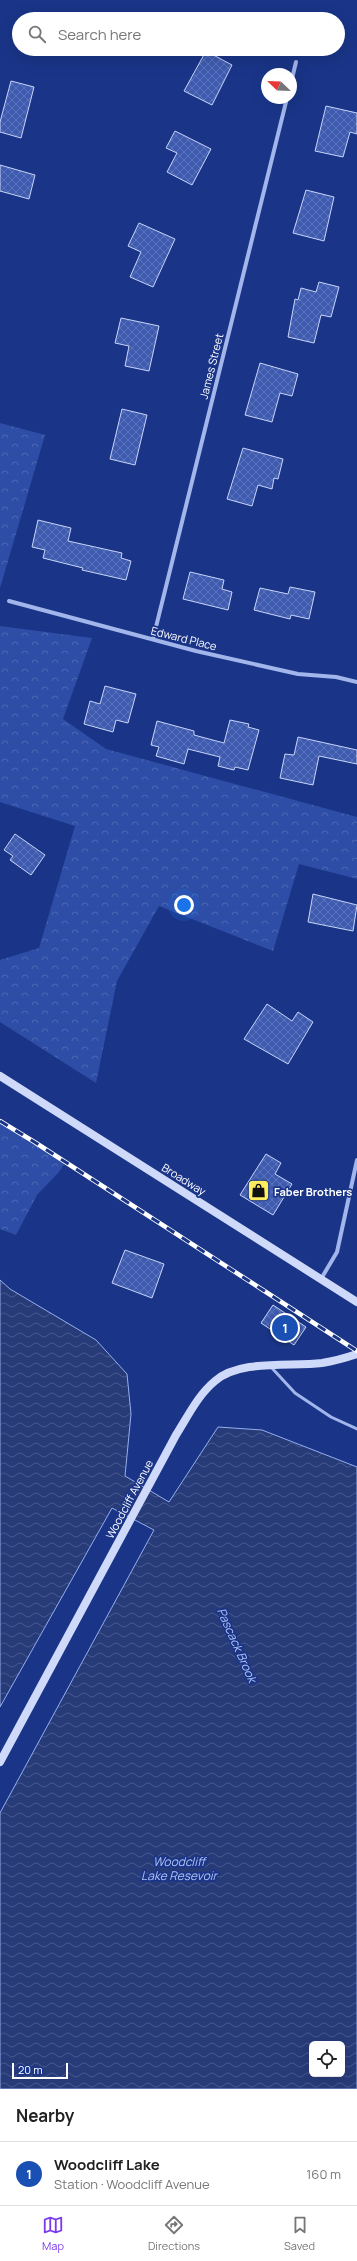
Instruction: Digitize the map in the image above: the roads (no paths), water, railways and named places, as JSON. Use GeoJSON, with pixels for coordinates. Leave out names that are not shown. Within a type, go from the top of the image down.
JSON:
{"type":"FeatureCollection","features":[{"type":"Feature","properties":{"kind":"main road","name":"Broadway"},"geometry":{"type":"LineString","coordinates":[[0,1076],[357,1302]]}},
{"type":"Feature","properties":{"kind":"main road","name":"Woodcliff Avenue"},"geometry":{"type":"LineString","coordinates":[[0,1762],[147,1489],[203,1393],[215,1380],[238,1369],[321,1363],[342,1359],[357,1354]]}},
{"type":"Feature","properties":{"kind":"street"},"geometry":{"type":"LineString","coordinates":[[295,68],[296,62]]}},
{"type":"Feature","properties":{"kind":"street","name":"James Street"},"geometry":{"type":"LineString","coordinates":[[153,639],[286,104]]}},
{"type":"Feature","properties":{"kind":"street","name":"Edward Place"},"geometry":{"type":"LineString","coordinates":[[9,601],[153,639],[298,674],[336,677],[357,682]]}},
{"type":"Feature","properties":{"kind":"street"},"geometry":{"type":"LineString","coordinates":[[320,1279],[336,1252],[357,1160]]}},
{"type":"Feature","properties":{"kind":"lane"},"geometry":{"type":"LineString","coordinates":[[270,1366],[295,1393],[331,1417],[357,1429]]}},
{"type":"Feature","properties":{"kind":"water","name":"Woodcliff Lake Resevoir"},"geometry":{"type":"Polygon","coordinates":[[[0,1280],[10,1289],[96,1340],[127,1374],[131,1414],[125,1476],[169,1502],[218,1427],[262,1430],[357,1467],[357,2089],[0,2089],[0,1813],[154,1530],[112,1508],[0,1707],[0,1280]]]}},
{"type":"Feature","properties":{"kind":"railway"},"geometry":{"type":"LineString","coordinates":[[0,1121],[357,1351]]}},
{"type":"Feature","properties":{"kind":"place","name":"Faber Brothers"},"geometry":{"type":"Point","coordinates":[258,1191]}},
{"type":"Feature","properties":{"kind":"place","name":"Woodcliff Lake"},"geometry":{"type":"Point","coordinates":[285,1328]}},
{"type":"Feature","properties":{"kind":"water label","name":"Pascack Brook"},"geometry":{"type":"Point","coordinates":[237,1645]}}]}
